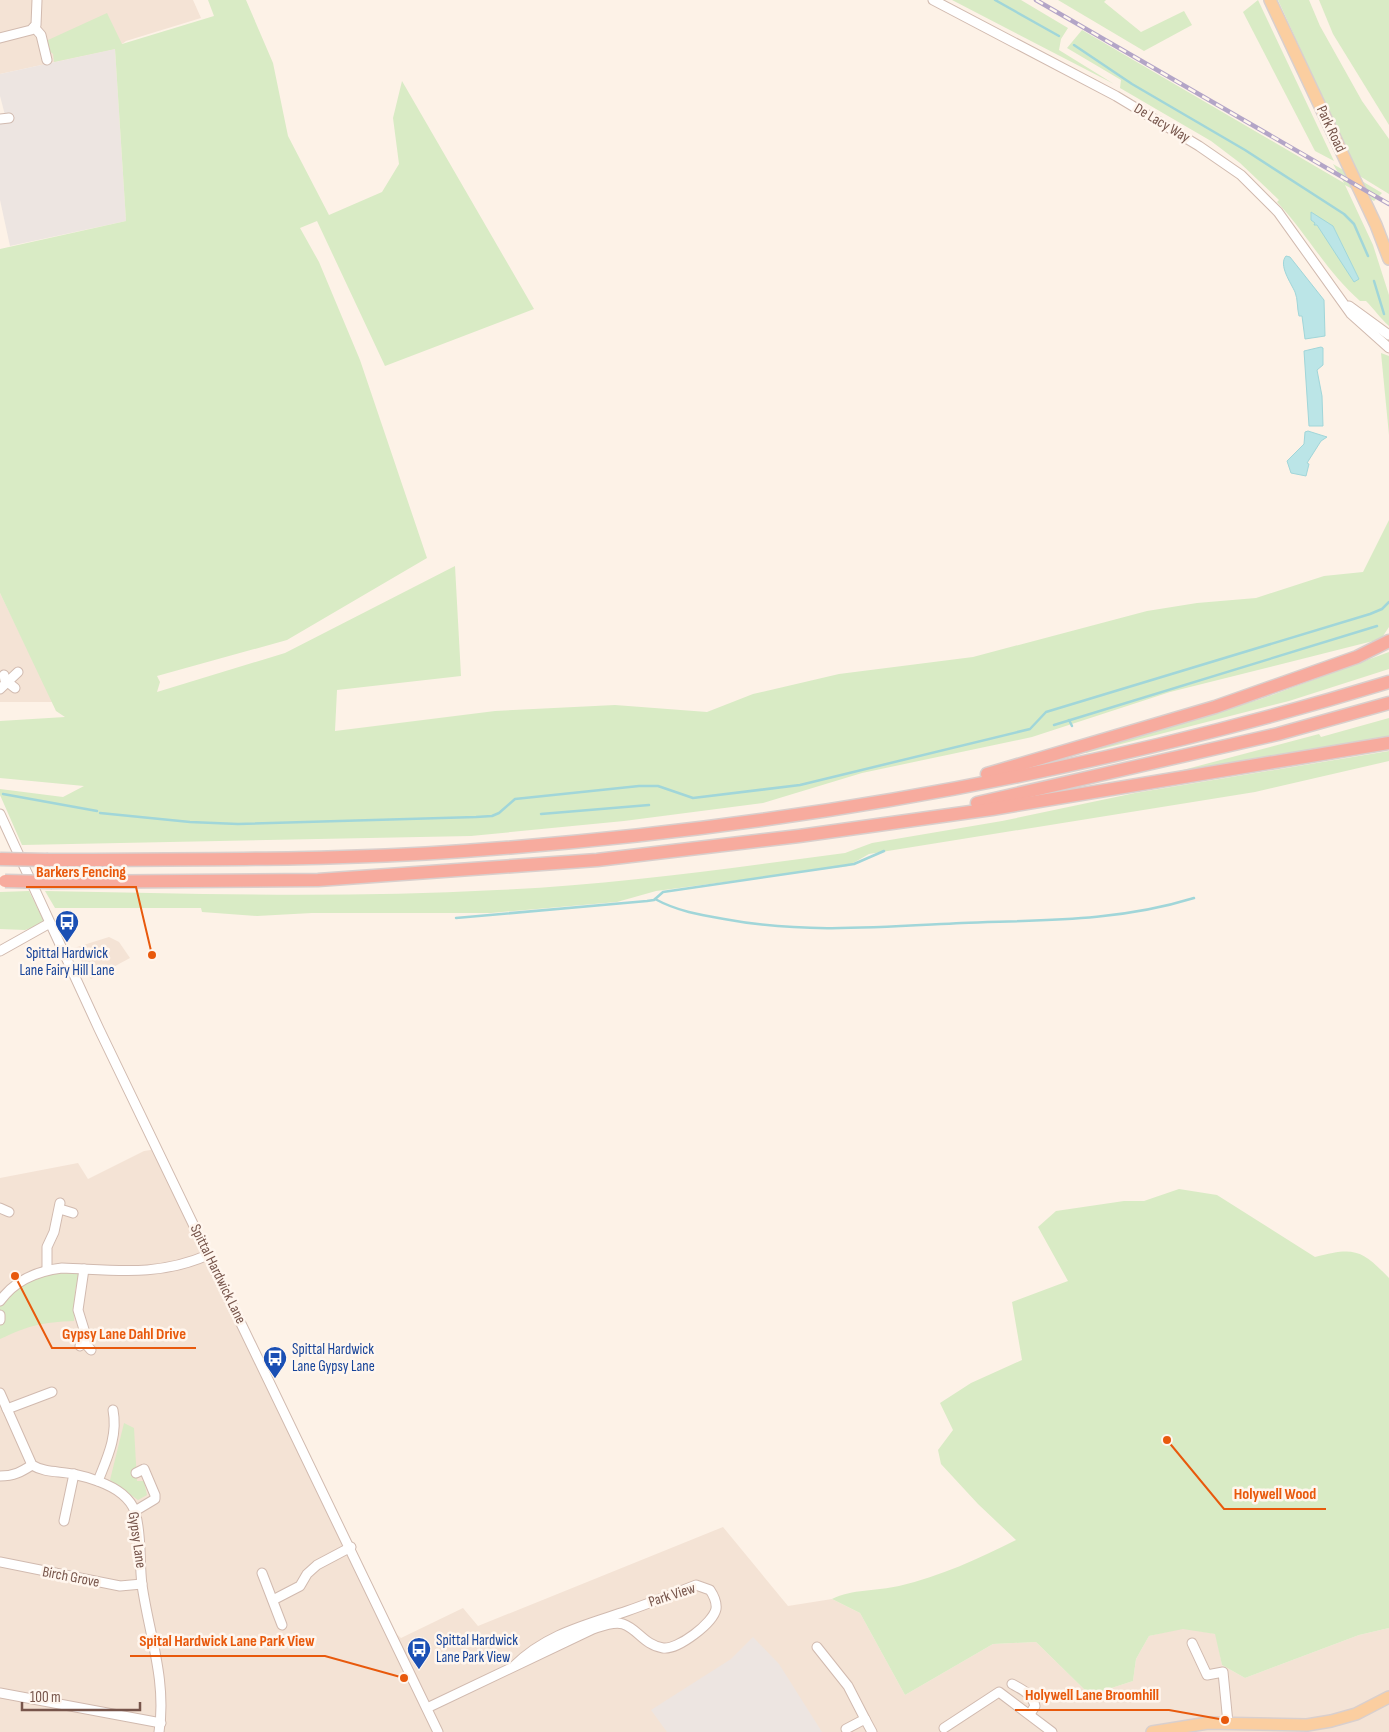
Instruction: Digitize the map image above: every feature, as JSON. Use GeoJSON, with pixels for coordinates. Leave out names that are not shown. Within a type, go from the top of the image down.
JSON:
{"type":"FeatureCollection","features":[{"type":"Feature","properties":{"kind":"highway"},"geometry":{"type":"LineString","coordinates":[[900,799],[1215,707],[1357,657],[1389,641]]}},
{"type":"Feature","properties":{"kind":"highway"},"geometry":{"type":"LineString","coordinates":[[0,859],[297,859],[462,851],[709,827],[900,799],[1078,764],[1210,734],[1389,682]]}},
{"type":"Feature","properties":{"kind":"highway"},"geometry":{"type":"LineString","coordinates":[[899,820],[1210,750],[1389,703]]}},
{"type":"Feature","properties":{"kind":"highway"},"geometry":{"type":"LineString","coordinates":[[3,881],[318,880],[460,871],[705,848],[899,820],[992,809],[1389,743]]}},
{"type":"Feature","properties":{"kind":"main road","name":"Park Road"},"geometry":{"type":"LineString","coordinates":[[1270,0],[1376,225],[1389,260]]}},
{"type":"Feature","properties":{"kind":"main road"},"geometry":{"type":"LineString","coordinates":[[1152,1732],[1183,1726],[1307,1725],[1331,1722],[1356,1714],[1389,1697]]}},
{"type":"Feature","properties":{"kind":"street"},"geometry":{"type":"LineString","coordinates":[[0,38],[34,27],[37,21],[37,0]]}},
{"type":"Feature","properties":{"kind":"street","name":"De Lacy Way"},"geometry":{"type":"LineString","coordinates":[[932,0],[1116,96],[1221,160],[1254,187],[1278,212],[1345,303],[1351,314],[1389,348]]}},
{"type":"Feature","properties":{"kind":"street"},"geometry":{"type":"LineString","coordinates":[[34,27],[42,35],[47,60]]}},
{"type":"Feature","properties":{"kind":"street","name":"De Lacy Way"},"geometry":{"type":"LineString","coordinates":[[1345,303],[1389,334]]}},
{"type":"Feature","properties":{"kind":"street"},"geometry":{"type":"LineString","coordinates":[[0,689],[18,672]]}},
{"type":"Feature","properties":{"kind":"street","name":"Spittal Hardwick Lane"},"geometry":{"type":"LineString","coordinates":[[0,814],[50,924],[208,1255],[351,1547],[438,1732]]}},
{"type":"Feature","properties":{"kind":"street"},"geometry":{"type":"LineString","coordinates":[[0,951],[50,924]]}},
{"type":"Feature","properties":{"kind":"street"},"geometry":{"type":"LineString","coordinates":[[48,1270],[47,1247],[54,1232],[60,1206],[73,1213]]}},
{"type":"Feature","properties":{"kind":"street"},"geometry":{"type":"LineString","coordinates":[[0,1208],[9,1212]]}},
{"type":"Feature","properties":{"kind":"street"},"geometry":{"type":"LineString","coordinates":[[0,1301],[14,1284],[48,1270],[84,1269],[141,1272],[170,1269],[208,1255]]}},
{"type":"Feature","properties":{"kind":"street"},"geometry":{"type":"LineString","coordinates":[[84,1269],[78,1310],[86,1331],[82,1344],[91,1350]]}},
{"type":"Feature","properties":{"kind":"street"},"geometry":{"type":"LineString","coordinates":[[0,1315],[0,1320]]}},
{"type":"Feature","properties":{"kind":"street"},"geometry":{"type":"LineString","coordinates":[[7,1410],[52,1392]]}},
{"type":"Feature","properties":{"kind":"street"},"geometry":{"type":"LineString","coordinates":[[0,1393],[32,1465],[20,1473],[0,1476]]}},
{"type":"Feature","properties":{"kind":"street"},"geometry":{"type":"LineString","coordinates":[[98,1482],[113,1442],[116,1424],[113,1410]]}},
{"type":"Feature","properties":{"kind":"street","name":"Gypsy Lane"},"geometry":{"type":"LineString","coordinates":[[32,1465],[46,1471],[74,1474],[98,1482],[121,1493],[133,1505],[142,1584],[156,1649],[162,1700],[160,1728]]}},
{"type":"Feature","properties":{"kind":"street"},"geometry":{"type":"LineString","coordinates":[[135,1511],[155,1499],[144,1469],[136,1473]]}},
{"type":"Feature","properties":{"kind":"street"},"geometry":{"type":"LineString","coordinates":[[64,1521],[74,1474]]}},
{"type":"Feature","properties":{"kind":"street"},"geometry":{"type":"LineString","coordinates":[[273,1600],[300,1586],[307,1574],[317,1565],[351,1547]]}},
{"type":"Feature","properties":{"kind":"street","name":"Birch Grove"},"geometry":{"type":"LineString","coordinates":[[0,1562],[120,1586],[142,1584]]}},
{"type":"Feature","properties":{"kind":"street"},"geometry":{"type":"LineString","coordinates":[[262,1573],[282,1625]]}},
{"type":"Feature","properties":{"kind":"street","name":"Park View"},"geometry":{"type":"LineString","coordinates":[[427,1708],[514,1666],[532,1660],[593,1629],[611,1624],[623,1624],[648,1643],[670,1648],[687,1640],[709,1621],[716,1609],[716,1600],[710,1590],[696,1585],[548,1639],[527,1653],[514,1666]]}},
{"type":"Feature","properties":{"kind":"street"},"geometry":{"type":"LineString","coordinates":[[1192,1643],[1207,1675],[1223,1672],[1223,1726]]}},
{"type":"Feature","properties":{"kind":"street"},"geometry":{"type":"LineString","coordinates":[[817,1646],[848,1686],[872,1732]]}},
{"type":"Feature","properties":{"kind":"street"},"geometry":{"type":"LineString","coordinates":[[1012,1684],[1026,1692],[1033,1700],[1035,1706],[1030,1714]]}},
{"type":"Feature","properties":{"kind":"street"},"geometry":{"type":"LineString","coordinates":[[944,1728],[999,1692],[1052,1732]]}},
{"type":"Feature","properties":{"kind":"street"},"geometry":{"type":"LineString","coordinates":[[0,1693],[160,1728]]}},
{"type":"Feature","properties":{"kind":"street"},"geometry":{"type":"LineString","coordinates":[[846,1729],[865,1719]]}},
{"type":"Feature","properties":{"kind":"shaded area"},"geometry":{"type":"Polygon","coordinates":[[[0,0],[193,0],[201,18],[126,41],[115,49],[0,74],[0,0]]]}},
{"type":"Feature","properties":{"kind":"shaded area"},"geometry":{"type":"Polygon","coordinates":[[[115,49],[126,221],[10,246],[0,200],[0,117],[5,115],[0,96],[0,74],[115,49]]]}},
{"type":"Feature","properties":{"kind":"shaded area"},"geometry":{"type":"Polygon","coordinates":[[[0,593],[53,702],[0,702],[0,593]]]}},
{"type":"Feature","properties":{"kind":"shaded area"},"geometry":{"type":"Polygon","coordinates":[[[109,937],[119,942],[130,958],[91,979],[74,948],[109,937]]]}},
{"type":"Feature","properties":{"kind":"shaded area"},"geometry":{"type":"Polygon","coordinates":[[[157,1149],[389,1627],[401,1638],[463,1608],[478,1626],[723,1527],[788,1606],[832,1599],[860,1613],[905,1695],[993,1644],[1036,1642],[1090,1695],[1133,1681],[1136,1659],[1149,1636],[1183,1628],[1216,1634],[1222,1665],[1245,1678],[1359,1635],[1389,1628],[1389,1732],[0,1732],[0,1178],[78,1163],[88,1179],[144,1151],[157,1149]]]}},
{"type":"Feature","properties":{"kind":"shaded area"},"geometry":{"type":"Polygon","coordinates":[[[753,1637],[779,1664],[822,1732],[667,1732],[651,1710],[731,1659],[753,1637]]]}},
{"type":"Feature","properties":{"kind":"green space"},"geometry":{"type":"Polygon","coordinates":[[[208,0],[246,0],[273,63],[288,136],[329,215],[382,192],[399,164],[393,118],[402,81],[534,309],[385,366],[317,221],[300,228],[319,262],[360,360],[427,558],[287,640],[157,676],[160,682],[157,692],[285,653],[455,566],[461,676],[337,690],[335,731],[495,711],[615,705],[707,712],[753,694],[839,674],[973,657],[1147,611],[1197,603],[1256,598],[1324,576],[1363,572],[1389,520],[1389,627],[1381,639],[1170,692],[1032,737],[862,773],[763,803],[624,821],[471,836],[22,845],[0,795],[0,789],[63,797],[84,786],[0,778],[0,721],[65,717],[56,711],[0,593],[0,249],[126,221],[115,49],[54,62],[53,54],[48,50],[48,40],[107,13],[122,44],[214,16],[208,0]]]}},
{"type":"Feature","properties":{"kind":"green space"},"geometry":{"type":"Polygon","coordinates":[[[952,0],[1021,0],[1068,28],[1061,39],[1059,50],[1114,84],[952,0]]]}},
{"type":"Feature","properties":{"kind":"green space"},"geometry":{"type":"Polygon","coordinates":[[[1058,0],[1106,0],[1104,2],[1141,32],[1184,11],[1192,25],[1144,51],[1058,0]]]}},
{"type":"Feature","properties":{"kind":"green space"},"geometry":{"type":"Polygon","coordinates":[[[1258,0],[1334,161],[1315,151],[1243,12],[1258,0]]]}},
{"type":"Feature","properties":{"kind":"green space"},"geometry":{"type":"Polygon","coordinates":[[[1278,0],[1309,0],[1320,26],[1362,101],[1389,139],[1389,194],[1358,175],[1278,0]]]}},
{"type":"Feature","properties":{"kind":"green space"},"geometry":{"type":"Polygon","coordinates":[[[1319,0],[1389,0],[1389,125],[1333,34],[1319,0]]]}},
{"type":"Feature","properties":{"kind":"green space"},"geometry":{"type":"Polygon","coordinates":[[[1082,30],[1344,183],[1333,164],[1382,193],[1374,201],[1345,185],[1373,245],[1389,295],[1389,326],[1366,301],[1360,301],[1337,278],[1277,202],[1279,200],[1240,163],[1211,141],[1120,88],[1121,80],[1067,48],[1082,30]],[[1314,222],[1359,279],[1333,226],[1314,222]]]}},
{"type":"Feature","properties":{"kind":"green space"},"geometry":{"type":"Polygon","coordinates":[[[1381,353],[1389,356],[1389,435],[1381,353]]]}},
{"type":"Feature","properties":{"kind":"green space"},"geometry":{"type":"Polygon","coordinates":[[[1389,652],[1389,669],[1289,701],[1086,753],[1086,751],[1261,699],[1389,652]]]}},
{"type":"Feature","properties":{"kind":"green space"},"geometry":{"type":"Polygon","coordinates":[[[1389,718],[1389,737],[1164,775],[1319,734],[1321,737],[1389,718]]]}},
{"type":"Feature","properties":{"kind":"green space"},"geometry":{"type":"Polygon","coordinates":[[[1389,751],[1389,761],[1255,792],[869,854],[848,866],[656,891],[617,902],[491,913],[312,913],[257,916],[202,912],[201,908],[55,908],[45,891],[271,895],[384,894],[541,888],[628,880],[845,853],[872,843],[1002,821],[1135,793],[1389,751]]]}},
{"type":"Feature","properties":{"kind":"green space"},"geometry":{"type":"Polygon","coordinates":[[[29,891],[45,923],[25,930],[0,929],[0,892],[29,891]]]}},
{"type":"Feature","properties":{"kind":"green space"},"geometry":{"type":"Polygon","coordinates":[[[1179,1189],[1217,1195],[1315,1257],[1339,1252],[1356,1253],[1364,1256],[1389,1278],[1389,1628],[1359,1635],[1245,1678],[1222,1665],[1215,1634],[1183,1629],[1149,1636],[1136,1659],[1133,1681],[1090,1695],[1036,1642],[993,1644],[905,1695],[860,1613],[832,1599],[848,1593],[891,1588],[930,1577],[1016,1540],[978,1504],[941,1464],[938,1450],[953,1430],[940,1403],[971,1383],[1022,1360],[1012,1302],[1068,1281],[1038,1227],[1056,1211],[1124,1201],[1144,1201],[1179,1189]]]}},
{"type":"Feature","properties":{"kind":"green space"},"geometry":{"type":"Polygon","coordinates":[[[81,1269],[75,1290],[74,1321],[36,1325],[0,1339],[0,1301],[37,1273],[81,1269]]]}},
{"type":"Feature","properties":{"kind":"green space"},"geometry":{"type":"Polygon","coordinates":[[[124,1423],[134,1428],[137,1481],[144,1481],[147,1495],[138,1500],[110,1480],[124,1423]]]}},
{"type":"Feature","properties":{"kind":"water"},"geometry":{"type":"Polygon","coordinates":[[[1311,212],[1333,226],[1359,279],[1354,282],[1317,225],[1314,225],[1315,223],[1311,220],[1311,212]]]}},
{"type":"Feature","properties":{"kind":"water"},"geometry":{"type":"Polygon","coordinates":[[[1286,256],[1290,257],[1324,300],[1325,336],[1305,339],[1302,316],[1299,316],[1296,295],[1284,269],[1283,264],[1286,256]]]}},
{"type":"Feature","properties":{"kind":"water"},"geometry":{"type":"Polygon","coordinates":[[[1323,348],[1323,365],[1317,370],[1322,396],[1323,426],[1309,426],[1304,351],[1323,348]]]}},
{"type":"Feature","properties":{"kind":"water"},"geometry":{"type":"Polygon","coordinates":[[[1308,431],[1327,437],[1321,441],[1307,463],[1309,464],[1306,476],[1291,473],[1287,461],[1304,444],[1305,432],[1308,431]]]}},
{"type":"Feature","properties":{"kind":"waterway"},"geometry":{"type":"LineString","coordinates":[[995,0],[1059,36]]}},
{"type":"Feature","properties":{"kind":"waterway"},"geometry":{"type":"LineString","coordinates":[[1074,45],[1132,84],[1245,150],[1344,214],[1354,224],[1368,256]]}},
{"type":"Feature","properties":{"kind":"waterway"},"geometry":{"type":"LineString","coordinates":[[1374,281],[1384,314]]}},
{"type":"Feature","properties":{"kind":"waterway"},"geometry":{"type":"LineString","coordinates":[[100,813],[190,822],[238,824],[476,817],[492,816],[499,813],[515,799],[639,786],[658,786],[693,798],[800,785],[1030,729],[1046,712],[1370,614],[1382,609],[1389,602]]}},
{"type":"Feature","properties":{"kind":"waterway"},"geometry":{"type":"LineString","coordinates":[[1054,725],[1377,626]]}},
{"type":"Feature","properties":{"kind":"waterway"},"geometry":{"type":"LineString","coordinates":[[1069,720],[1072,726]]}},
{"type":"Feature","properties":{"kind":"waterway"},"geometry":{"type":"LineString","coordinates":[[3,794],[97,811]]}},
{"type":"Feature","properties":{"kind":"waterway"},"geometry":{"type":"LineString","coordinates":[[541,814],[649,805]]}},
{"type":"Feature","properties":{"kind":"waterway"},"geometry":{"type":"LineString","coordinates":[[456,918],[654,900],[663,892],[854,864],[884,851]]}},
{"type":"Feature","properties":{"kind":"waterway"},"geometry":{"type":"LineString","coordinates":[[655,899],[689,912],[754,924],[783,927],[842,928],[1107,916],[1136,912],[1194,898]]}},
{"type":"Feature","properties":{"kind":"railway"},"geometry":{"type":"LineString","coordinates":[[1036,0],[1389,204]]}},
{"type":"Feature","properties":{"kind":"place","name":"Spittal Hardwick Lane Fairy Hill Lane"},"geometry":{"type":"Point","coordinates":[67,943]}},
{"type":"Feature","properties":{"kind":"place","name":"Barkers Fencing"},"geometry":{"type":"Point","coordinates":[152,955]}},
{"type":"Feature","properties":{"kind":"place","name":"Gypsy Lane Dahl Drive"},"geometry":{"type":"Point","coordinates":[15,1276]}},
{"type":"Feature","properties":{"kind":"place","name":"Spittal Hardwick Lane Gypsy Lane"},"geometry":{"type":"Point","coordinates":[275,1379]}},
{"type":"Feature","properties":{"kind":"place","name":"Holywell Wood"},"geometry":{"type":"Point","coordinates":[1167,1440]}},
{"type":"Feature","properties":{"kind":"place","name":"Spittal Hardwick Lane Park View"},"geometry":{"type":"Point","coordinates":[419,1670]}},
{"type":"Feature","properties":{"kind":"place","name":"Spital Hardwick Lane Park View"},"geometry":{"type":"Point","coordinates":[404,1678]}},
{"type":"Feature","properties":{"kind":"place","name":"Holywell Lane Broomhill"},"geometry":{"type":"Point","coordinates":[1225,1720]}}]}
